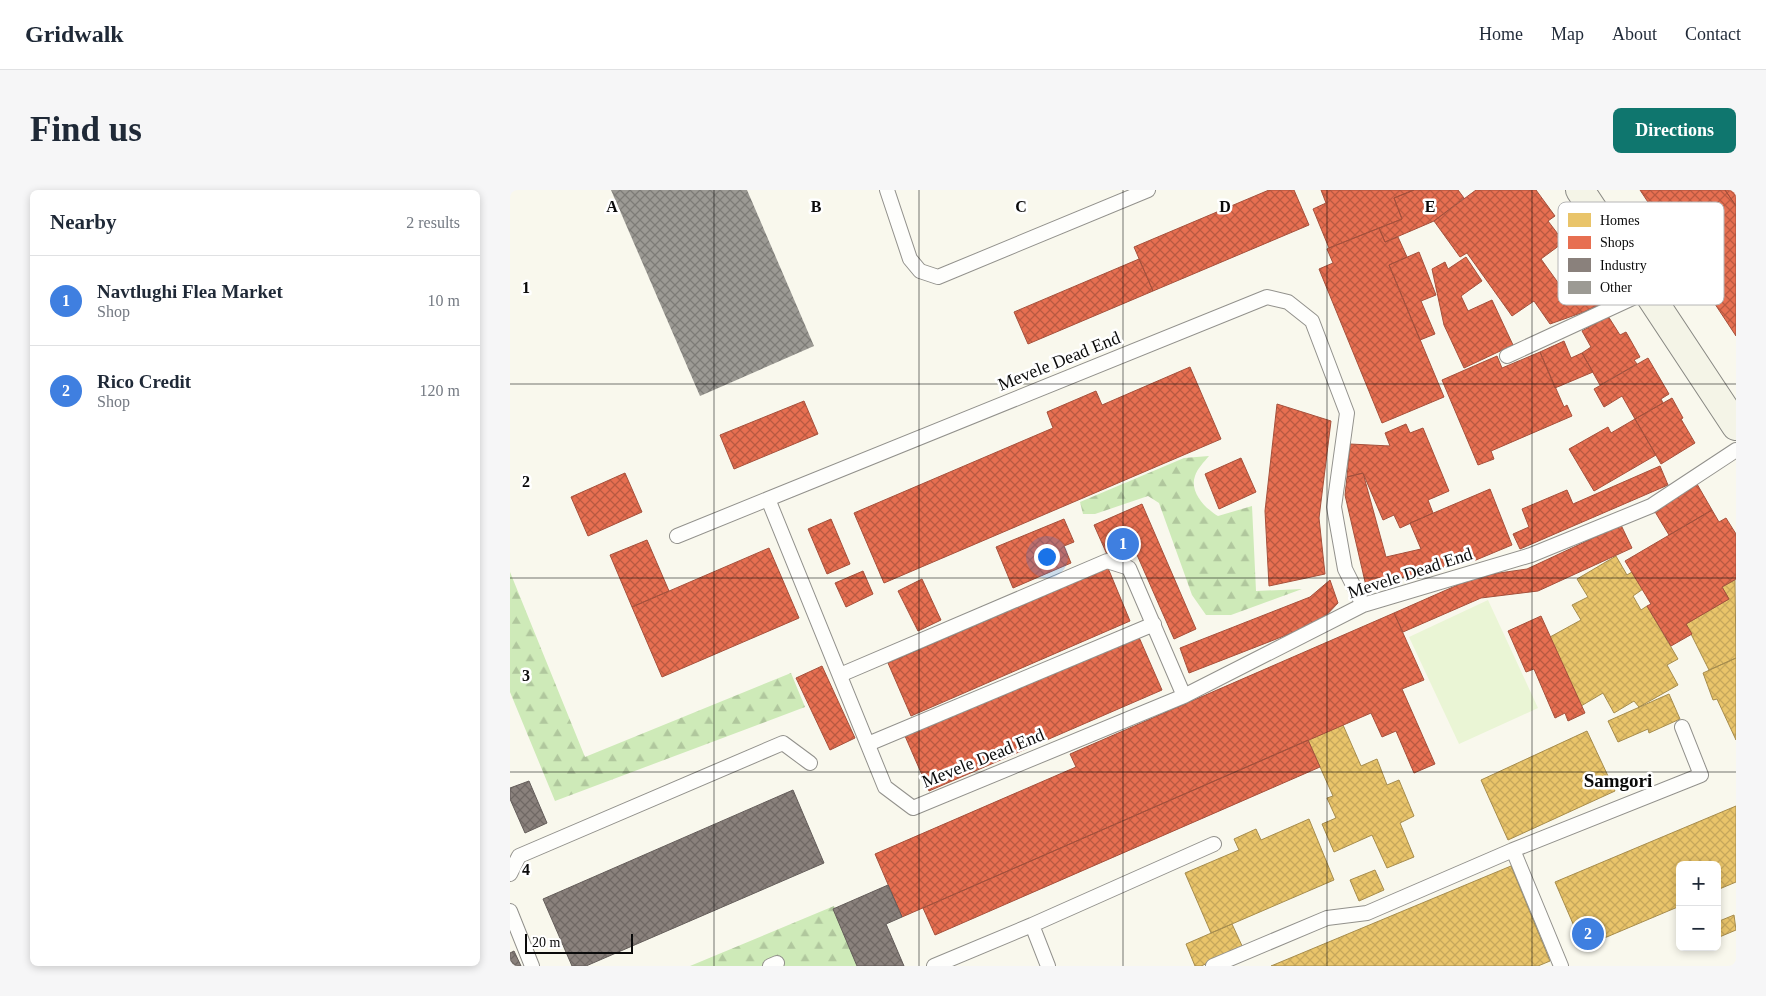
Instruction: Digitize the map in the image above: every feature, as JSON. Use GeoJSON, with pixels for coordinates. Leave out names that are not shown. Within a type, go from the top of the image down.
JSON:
{"type":"FeatureCollection","features":[{"type":"Feature","properties":{"kind":"street"},"geometry":{"type":"LineString","coordinates":[[1580,190],[1588,202]]}},
{"type":"Feature","properties":{"kind":"street"},"geometry":{"type":"LineString","coordinates":[[1657,305],[1736,426]]}},
{"type":"Feature","properties":{"kind":"lane"},"geometry":{"type":"LineString","coordinates":[[887,190],[910,259],[920,270],[938,277],[1148,190]]}},
{"type":"Feature","properties":{"kind":"lane","name":"Mevele Dead End"},"geometry":{"type":"LineString","coordinates":[[1363,605],[1345,569],[1334,507],[1347,413],[1312,321],[1288,302],[1267,297],[768,499],[885,787],[913,808],[1184,696],[1363,605],[1531,555],[1642,510],[1736,450]]}},
{"type":"Feature","properties":{"kind":"lane"},"geometry":{"type":"LineString","coordinates":[[1507,356],[1618,305]]}},
{"type":"Feature","properties":{"kind":"lane"},"geometry":{"type":"LineString","coordinates":[[678,536],[768,499]]}},
{"type":"Feature","properties":{"kind":"lane"},"geometry":{"type":"LineString","coordinates":[[840,675],[1107,561],[1129,568],[1184,696]]}},
{"type":"Feature","properties":{"kind":"lane"},"geometry":{"type":"LineString","coordinates":[[868,744],[1154,624]]}},
{"type":"Feature","properties":{"kind":"lane"},"geometry":{"type":"LineString","coordinates":[[1212,966],[1328,918],[1367,913],[1513,850],[1701,775],[1682,727]]}},
{"type":"Feature","properties":{"kind":"lane"},"geometry":{"type":"LineString","coordinates":[[510,874],[519,856],[783,743],[810,763]]}},
{"type":"Feature","properties":{"kind":"lane"},"geometry":{"type":"LineString","coordinates":[[934,966],[1032,925],[1214,844]]}},
{"type":"Feature","properties":{"kind":"lane"},"geometry":{"type":"LineString","coordinates":[[1513,850],[1561,966]]}},
{"type":"Feature","properties":{"kind":"lane"},"geometry":{"type":"LineString","coordinates":[[510,911],[532,966]]}},
{"type":"Feature","properties":{"kind":"lane"},"geometry":{"type":"LineString","coordinates":[[1032,925],[1048,966]]}},
{"type":"Feature","properties":{"kind":"green space"},"geometry":{"type":"Polygon","coordinates":[[[1209,456],[1196,473],[1194,488],[1196,494],[1208,509],[1218,516],[1252,506],[1256,591],[1302,589],[1231,615],[1206,615],[1192,595],[1159,503],[1148,496],[1095,514],[1083,514],[1080,502],[1184,458],[1209,456]]]}},
{"type":"Feature","properties":{"kind":"green space"},"geometry":{"type":"Polygon","coordinates":[[[510,572],[585,757],[791,673],[805,707],[555,801],[510,692],[510,572]]]}},
{"type":"Feature","properties":{"kind":"green space"},"geometry":{"type":"Polygon","coordinates":[[[1488,600],[1538,708],[1459,744],[1409,637],[1488,600]]]}},
{"type":"Feature","properties":{"kind":"green space"},"geometry":{"type":"Polygon","coordinates":[[[834,906],[860,966],[690,966],[834,906]]]}},
{"type":"Feature","properties":{"kind":"building: Homes"},"geometry":{"type":"Polygon","coordinates":[[[1616,556],[1627,575],[1632,572],[1643,589],[1633,596],[1641,610],[1647,606],[1678,659],[1667,665],[1678,685],[1639,707],[1634,701],[1614,713],[1603,693],[1581,706],[1550,637],[1581,620],[1572,605],[1588,597],[1577,579],[1616,556]]]}},
{"type":"Feature","properties":{"kind":"building: Homes"},"geometry":{"type":"Polygon","coordinates":[[[1735,580],[1736,658],[1709,670],[1686,624],[1729,599],[1722,587],[1735,580]]]}},
{"type":"Feature","properties":{"kind":"building: Homes"},"geometry":{"type":"Polygon","coordinates":[[[1736,658],[1736,740],[1717,699],[1713,700],[1703,673],[1736,658]]]}},
{"type":"Feature","properties":{"kind":"building: Homes"},"geometry":{"type":"Polygon","coordinates":[[[1669,694],[1680,719],[1649,733],[1648,729],[1618,742],[1608,721],[1669,694]]]}},
{"type":"Feature","properties":{"kind":"building: Homes"},"geometry":{"type":"Polygon","coordinates":[[[1343,725],[1361,766],[1377,759],[1387,785],[1399,780],[1414,816],[1400,823],[1414,857],[1387,868],[1372,835],[1334,852],[1322,824],[1336,818],[1327,798],[1333,796],[1308,740],[1343,725]]]}},
{"type":"Feature","properties":{"kind":"building: Homes"},"geometry":{"type":"Polygon","coordinates":[[[1587,731],[1615,791],[1508,840],[1481,780],[1587,731]]]}},
{"type":"Feature","properties":{"kind":"building: Homes"},"geometry":{"type":"Polygon","coordinates":[[[1736,806],[1736,882],[1721,888],[1721,861],[1676,861],[1676,908],[1583,947],[1555,882],[1736,806]]]}},
{"type":"Feature","properties":{"kind":"building: Homes"},"geometry":{"type":"Polygon","coordinates":[[[1309,819],[1334,880],[1211,933],[1185,873],[1239,850],[1234,839],[1256,829],[1261,840],[1309,819]]]}},
{"type":"Feature","properties":{"kind":"building: Homes"},"geometry":{"type":"Polygon","coordinates":[[[1511,866],[1550,961],[1538,966],[1271,966],[1511,866]]]}},
{"type":"Feature","properties":{"kind":"building: Homes"},"geometry":{"type":"Polygon","coordinates":[[[1375,870],[1384,890],[1359,901],[1350,880],[1375,870]]]}},
{"type":"Feature","properties":{"kind":"building: Homes"},"geometry":{"type":"Polygon","coordinates":[[[1734,915],[1736,930],[1721,936],[1721,920],[1734,915]]]}},
{"type":"Feature","properties":{"kind":"building: Homes"},"geometry":{"type":"Polygon","coordinates":[[[1232,924],[1243,948],[1201,966],[1195,966],[1186,944],[1232,924]]]}},
{"type":"Feature","properties":{"kind":"building: Shops"},"geometry":{"type":"Polygon","coordinates":[[[1269,190],[1294,190],[1309,225],[1153,291],[1134,247],[1269,190]]]}},
{"type":"Feature","properties":{"kind":"building: Shops"},"geometry":{"type":"Polygon","coordinates":[[[1321,190],[1414,190],[1394,198],[1402,219],[1329,248],[1313,209],[1326,203],[1321,190]]]}},
{"type":"Feature","properties":{"kind":"building: Shops"},"geometry":{"type":"Polygon","coordinates":[[[1414,190],[1458,190],[1464,198],[1434,221],[1385,242],[1379,228],[1402,219],[1394,198],[1414,190]]]}},
{"type":"Feature","properties":{"kind":"building: Shops"},"geometry":{"type":"Polygon","coordinates":[[[1476,190],[1536,190],[1555,216],[1548,221],[1558,234],[1558,246],[1541,259],[1558,283],[1558,305],[1599,305],[1550,324],[1534,301],[1512,316],[1467,253],[1460,257],[1434,221],[1476,190]]]}},
{"type":"Feature","properties":{"kind":"building: Shops"},"geometry":{"type":"Polygon","coordinates":[[[1640,190],[1725,190],[1736,206],[1736,336],[1716,305],[1724,305],[1724,202],[1648,202],[1640,190]]]}},
{"type":"Feature","properties":{"kind":"building: Shops"},"geometry":{"type":"Polygon","coordinates":[[[1725,190],[1736,190],[1736,206],[1725,190]]]}},
{"type":"Feature","properties":{"kind":"building: Shops"},"geometry":{"type":"Polygon","coordinates":[[[1379,228],[1385,242],[1398,237],[1407,257],[1389,265],[1444,397],[1382,423],[1319,269],[1333,263],[1327,249],[1379,228]]]}},
{"type":"Feature","properties":{"kind":"building: Shops"},"geometry":{"type":"Polygon","coordinates":[[[1419,252],[1436,295],[1421,301],[1435,334],[1420,340],[1389,265],[1419,252]]]}},
{"type":"Feature","properties":{"kind":"building: Shops"},"geometry":{"type":"Polygon","coordinates":[[[1466,257],[1482,281],[1461,296],[1468,311],[1492,300],[1513,345],[1464,368],[1444,325],[1432,269],[1445,262],[1448,269],[1466,257]]]}},
{"type":"Feature","properties":{"kind":"building: Shops"},"geometry":{"type":"Polygon","coordinates":[[[1139,259],[1153,291],[1028,344],[1014,312],[1139,259]]]}},
{"type":"Feature","properties":{"kind":"building: Shops"},"geometry":{"type":"Polygon","coordinates":[[[1608,316],[1620,335],[1626,332],[1640,357],[1634,360],[1637,364],[1600,385],[1582,353],[1591,347],[1582,331],[1608,316]]]}},
{"type":"Feature","properties":{"kind":"building: Shops"},"geometry":{"type":"Polygon","coordinates":[[[1564,341],[1571,358],[1582,353],[1593,372],[1555,388],[1540,352],[1564,341]]]}},
{"type":"Feature","properties":{"kind":"building: Shops"},"geometry":{"type":"Polygon","coordinates":[[[1540,352],[1564,407],[1567,405],[1572,416],[1491,451],[1494,459],[1478,465],[1442,380],[1497,356],[1502,368],[1540,352]]]}},
{"type":"Feature","properties":{"kind":"building: Shops"},"geometry":{"type":"Polygon","coordinates":[[[1648,358],[1669,394],[1661,399],[1663,403],[1635,419],[1622,396],[1604,407],[1594,389],[1648,358]]]}},
{"type":"Feature","properties":{"kind":"building: Shops"},"geometry":{"type":"Polygon","coordinates":[[[1190,367],[1221,439],[884,583],[854,513],[1053,428],[1047,412],[1096,391],[1102,405],[1190,367]]]}},
{"type":"Feature","properties":{"kind":"building: Shops"},"geometry":{"type":"Polygon","coordinates":[[[1672,398],[1683,418],[1681,419],[1695,443],[1661,464],[1635,419],[1672,398]]]}},
{"type":"Feature","properties":{"kind":"building: Shops"},"geometry":{"type":"Polygon","coordinates":[[[804,401],[818,434],[734,469],[720,435],[804,401]]]}},
{"type":"Feature","properties":{"kind":"building: Shops"},"geometry":{"type":"Polygon","coordinates":[[[1277,404],[1331,421],[1319,518],[1325,574],[1269,586],[1265,511],[1277,404]]]}},
{"type":"Feature","properties":{"kind":"building: Shops"},"geometry":{"type":"Polygon","coordinates":[[[1635,419],[1656,455],[1594,491],[1569,449],[1608,427],[1611,433],[1635,419]]]}},
{"type":"Feature","properties":{"kind":"building: Shops"},"geometry":{"type":"Polygon","coordinates":[[[1406,424],[1410,433],[1423,428],[1449,491],[1428,500],[1433,513],[1400,528],[1394,515],[1383,520],[1363,473],[1347,477],[1350,444],[1390,446],[1385,433],[1406,424]]]}},
{"type":"Feature","properties":{"kind":"building: Shops"},"geometry":{"type":"Polygon","coordinates":[[[1241,458],[1256,492],[1219,509],[1205,474],[1241,458]]]}},
{"type":"Feature","properties":{"kind":"building: Shops"},"geometry":{"type":"Polygon","coordinates":[[[1660,466],[1668,485],[1520,549],[1513,534],[1529,527],[1522,509],[1567,490],[1573,504],[1660,466]]]}},
{"type":"Feature","properties":{"kind":"building: Shops"},"geometry":{"type":"Polygon","coordinates":[[[625,473],[642,512],[588,536],[571,497],[625,473]]]}},
{"type":"Feature","properties":{"kind":"building: Shops"},"geometry":{"type":"Polygon","coordinates":[[[1363,473],[1386,557],[1421,549],[1410,523],[1490,489],[1512,545],[1476,560],[1366,586],[1345,495],[1347,477],[1363,473]]]}},
{"type":"Feature","properties":{"kind":"building: Shops"},"geometry":{"type":"Polygon","coordinates":[[[1697,484],[1712,510],[1669,535],[1654,510],[1697,484]]]}},
{"type":"Feature","properties":{"kind":"building: Shops"},"geometry":{"type":"Polygon","coordinates":[[[1142,504],[1196,629],[1174,639],[1134,548],[1109,559],[1094,525],[1142,504]]]}},
{"type":"Feature","properties":{"kind":"building: Shops"},"geometry":{"type":"Polygon","coordinates":[[[1712,510],[1719,522],[1726,518],[1736,534],[1736,579],[1722,587],[1729,599],[1686,624],[1692,634],[1671,646],[1647,606],[1651,604],[1625,561],[1712,510]]]}},
{"type":"Feature","properties":{"kind":"building: Shops"},"geometry":{"type":"Polygon","coordinates":[[[831,519],[850,564],[827,574],[808,529],[831,519]]]}},
{"type":"Feature","properties":{"kind":"building: Shops"},"geometry":{"type":"Polygon","coordinates":[[[1064,519],[1074,542],[1064,546],[1071,563],[1013,588],[996,547],[1064,519]]]}},
{"type":"Feature","properties":{"kind":"building: Shops"},"geometry":{"type":"Polygon","coordinates":[[[1621,525],[1632,548],[1538,591],[1481,598],[1403,632],[1394,613],[1478,576],[1527,569],[1621,525]]]}},
{"type":"Feature","properties":{"kind":"building: Shops"},"geometry":{"type":"Polygon","coordinates":[[[647,540],[669,591],[632,607],[610,555],[647,540]]]}},
{"type":"Feature","properties":{"kind":"building: Shops"},"geometry":{"type":"Polygon","coordinates":[[[769,548],[799,618],[662,677],[632,607],[769,548]]]}},
{"type":"Feature","properties":{"kind":"building: Shops"},"geometry":{"type":"Polygon","coordinates":[[[1108,568],[1130,621],[911,716],[888,663],[1108,568]]]}},
{"type":"Feature","properties":{"kind":"building: Shops"},"geometry":{"type":"Polygon","coordinates":[[[863,571],[873,594],[846,607],[835,583],[863,571]]]}},
{"type":"Feature","properties":{"kind":"building: Shops"},"geometry":{"type":"Polygon","coordinates":[[[922,579],[941,620],[918,631],[898,591],[922,579]]]}},
{"type":"Feature","properties":{"kind":"building: Shops"},"geometry":{"type":"Polygon","coordinates":[[[1330,580],[1338,603],[1320,622],[1189,673],[1180,648],[1310,597],[1330,580]]]}},
{"type":"Feature","properties":{"kind":"building: Shops"},"geometry":{"type":"Polygon","coordinates":[[[1394,613],[1424,680],[1402,689],[1435,764],[1414,773],[1396,731],[1382,737],[1371,713],[902,917],[875,854],[1076,767],[1070,754],[1394,613]]]}},
{"type":"Feature","properties":{"kind":"building: Shops"},"geometry":{"type":"Polygon","coordinates":[[[1541,616],[1585,713],[1568,721],[1565,713],[1555,718],[1534,669],[1526,672],[1508,631],[1541,616]]]}},
{"type":"Feature","properties":{"kind":"building: Shops"},"geometry":{"type":"Polygon","coordinates":[[[1138,635],[1162,690],[929,791],[905,736],[1138,635]]]}},
{"type":"Feature","properties":{"kind":"building: Shops"},"geometry":{"type":"Polygon","coordinates":[[[822,666],[855,738],[830,750],[796,678],[822,666]]]}},
{"type":"Feature","properties":{"kind":"building: Shops"},"geometry":{"type":"Polygon","coordinates":[[[1308,740],[1320,767],[935,935],[923,908],[1308,740]]]}},
{"type":"Feature","properties":{"kind":"building: Industry"},"geometry":{"type":"Polygon","coordinates":[[[529,781],[547,823],[525,833],[510,799],[510,788],[529,781]]]}},
{"type":"Feature","properties":{"kind":"building: Industry"},"geometry":{"type":"Polygon","coordinates":[[[793,790],[824,863],[586,966],[572,966],[543,899],[793,790]]]}},
{"type":"Feature","properties":{"kind":"building: Industry"},"geometry":{"type":"Polygon","coordinates":[[[888,885],[902,917],[886,924],[904,966],[857,966],[833,909],[888,885]]]}},
{"type":"Feature","properties":{"kind":"building: Industry"},"geometry":{"type":"Polygon","coordinates":[[[514,951],[521,966],[510,966],[510,953],[514,951]]]}},
{"type":"Feature","properties":{"kind":"building: Other"},"geometry":{"type":"Polygon","coordinates":[[[611,190],[747,190],[814,346],[700,396],[611,190]]]}},
{"type":"Feature","properties":{"kind":"place","name":"Navtlughi Flea Market"},"geometry":{"type":"Point","coordinates":[1123,544]}},
{"type":"Feature","properties":{"kind":"place","name":"Rico Credit"},"geometry":{"type":"Point","coordinates":[1588,934]}},
{"type":"Feature","properties":{"kind":"district","name":"Samgori"},"geometry":{"type":"Point","coordinates":[1618,780]}}]}
